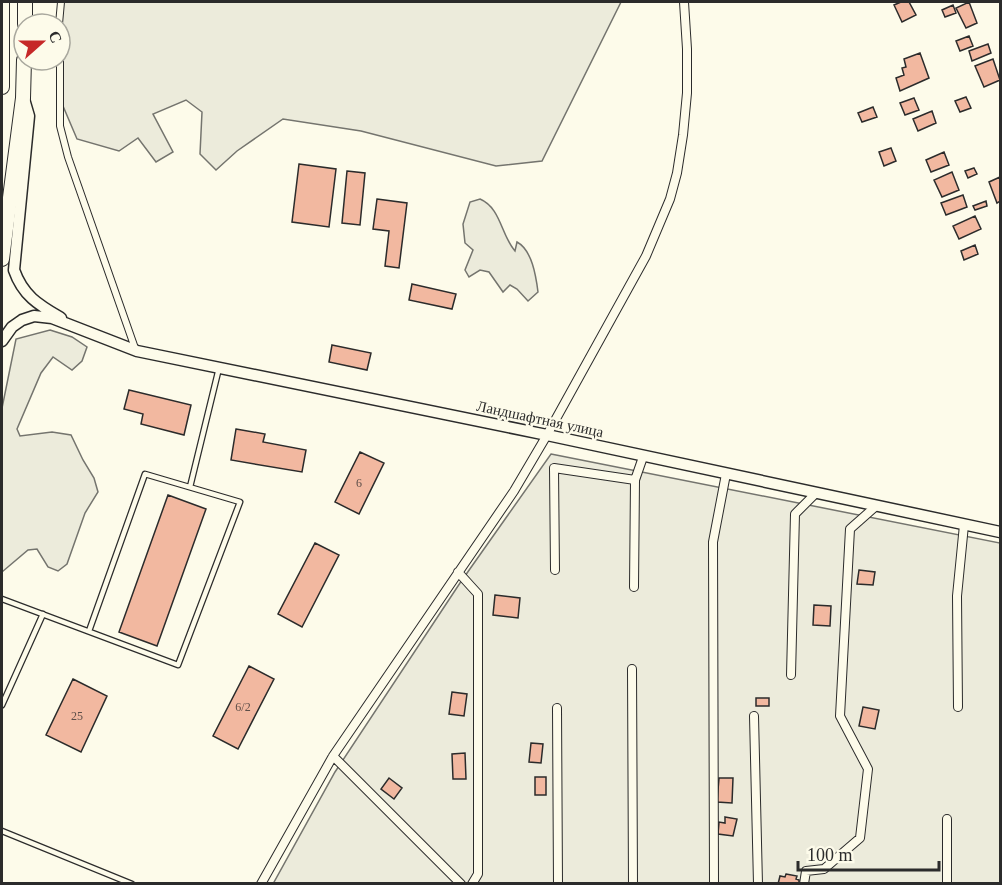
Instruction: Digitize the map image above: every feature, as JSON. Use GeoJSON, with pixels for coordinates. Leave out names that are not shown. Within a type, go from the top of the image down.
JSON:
{"type":"FeatureCollection","features":[{"type":"Feature","properties":{"kind":"main road"},"geometry":{"type":"LineString","coordinates":[[2,2],[2,79]]}},
{"type":"Feature","properties":{"kind":"main road"},"geometry":{"type":"LineString","coordinates":[[2,260],[23,98],[24,72]]}},
{"type":"Feature","properties":{"kind":"street"},"geometry":{"type":"LineString","coordinates":[[261,884],[333,756],[514,491],[646,256],[670,199],[677,173],[687,93],[684,2]]}},
{"type":"Feature","properties":{"kind":"street"},"geometry":{"type":"LineString","coordinates":[[60,72],[60,126],[68,157],[137,351]]}},
{"type":"Feature","properties":{"kind":"street"},"geometry":{"type":"LineString","coordinates":[[23,98],[29,116],[14,270],[19,284],[29,296],[77,327]]}},
{"type":"Feature","properties":{"kind":"street"},"geometry":{"type":"LineString","coordinates":[[2,340],[4,335],[17,324],[34,316],[52,318],[77,327]]}},
{"type":"Feature","properties":{"kind":"street","name":"Ландшафтная улица"},"geometry":{"type":"LineString","coordinates":[[77,327],[137,351],[547,435],[1000,532]]}},
{"type":"Feature","properties":{"kind":"street"},"geometry":{"type":"LineString","coordinates":[[634,587],[634,480],[643,457]]}},
{"type":"Feature","properties":{"kind":"street"},"geometry":{"type":"LineString","coordinates":[[555,570],[554,468],[634,480]]}},
{"type":"Feature","properties":{"kind":"street"},"geometry":{"type":"LineString","coordinates":[[714,884],[713,542],[726,474]]}},
{"type":"Feature","properties":{"kind":"street"},"geometry":{"type":"LineString","coordinates":[[791,675],[795,514],[816,493]]}},
{"type":"Feature","properties":{"kind":"street"},"geometry":{"type":"LineString","coordinates":[[804,884],[806,871],[824,869],[860,838],[868,769],[840,716],[850,529],[876,506]]}},
{"type":"Feature","properties":{"kind":"street"},"geometry":{"type":"LineString","coordinates":[[958,707],[957,596],[964,525]]}},
{"type":"Feature","properties":{"kind":"street"},"geometry":{"type":"LineString","coordinates":[[458,572],[478,594],[478,874],[472,884]]}},
{"type":"Feature","properties":{"kind":"street"},"geometry":{"type":"LineString","coordinates":[[632,669],[633,884]]}},
{"type":"Feature","properties":{"kind":"street"},"geometry":{"type":"LineString","coordinates":[[557,708],[558,884]]}},
{"type":"Feature","properties":{"kind":"street"},"geometry":{"type":"LineString","coordinates":[[754,716],[758,884]]}},
{"type":"Feature","properties":{"kind":"street"},"geometry":{"type":"LineString","coordinates":[[333,756],[461,884]]}},
{"type":"Feature","properties":{"kind":"street"},"geometry":{"type":"LineString","coordinates":[[946,884],[947,819]]}},
{"type":"Feature","properties":{"kind":"lane"},"geometry":{"type":"LineString","coordinates":[[190,487],[219,368]]}},
{"type":"Feature","properties":{"kind":"lane"},"geometry":{"type":"LineString","coordinates":[[2,599],[89,632],[178,665],[240,502],[145,474],[89,632]]}},
{"type":"Feature","properties":{"kind":"lane"},"geometry":{"type":"LineString","coordinates":[[2,705],[43,614]]}},
{"type":"Feature","properties":{"kind":"lane"},"geometry":{"type":"LineString","coordinates":[[2,831],[132,884]]}},
{"type":"Feature","properties":{"kind":"shaded area"},"geometry":{"type":"Polygon","coordinates":[[[63,2],[621,2],[542,161],[496,166],[361,131],[283,119],[237,151],[216,170],[200,154],[202,112],[186,100],[153,114],[173,152],[156,162],[138,138],[119,151],[77,139],[63,106],[62,72],[72,72],[72,12],[62,12],[63,2]]]}},
{"type":"Feature","properties":{"kind":"shaded area"},"geometry":{"type":"Polygon","coordinates":[[[480,199],[487,203],[497,215],[515,251],[517,242],[530,257],[538,292],[528,301],[510,285],[503,292],[489,272],[480,270],[469,277],[465,270],[473,250],[465,243],[463,224],[470,202],[480,199]]]}},
{"type":"Feature","properties":{"kind":"shaded area"},"geometry":{"type":"Polygon","coordinates":[[[50,330],[72,337],[87,347],[82,361],[72,370],[53,357],[41,373],[17,429],[20,436],[52,432],[71,435],[94,478],[98,492],[85,513],[67,564],[58,571],[48,567],[37,549],[28,550],[2,572],[2,408],[16,339],[50,330]]]}},
{"type":"Feature","properties":{"kind":"shaded area"},"geometry":{"type":"Polygon","coordinates":[[[551,454],[1000,543],[1000,883],[273,884],[335,772],[460,583],[551,454]]]}},
{"type":"Feature","properties":{"kind":"building"},"geometry":{"type":"Polygon","coordinates":[[[909,2],[916,15],[902,22],[894,5],[909,2]]]}},
{"type":"Feature","properties":{"kind":"building"},"geometry":{"type":"Polygon","coordinates":[[[969,2],[977,23],[966,28],[956,8],[969,2]]]}},
{"type":"Feature","properties":{"kind":"building"},"geometry":{"type":"Polygon","coordinates":[[[953,5],[956,13],[945,17],[942,10],[953,5]]]}},
{"type":"Feature","properties":{"kind":"building"},"geometry":{"type":"Polygon","coordinates":[[[969,36],[973,46],[960,51],[956,41],[969,36]]]}},
{"type":"Feature","properties":{"kind":"building"},"geometry":{"type":"Polygon","coordinates":[[[988,44],[991,53],[972,61],[969,51],[988,44]]]}},
{"type":"Feature","properties":{"kind":"building"},"geometry":{"type":"Polygon","coordinates":[[[920,53],[929,78],[900,91],[896,78],[904,75],[902,68],[906,67],[904,59],[920,53]]]}},
{"type":"Feature","properties":{"kind":"building"},"geometry":{"type":"Polygon","coordinates":[[[993,59],[1000,80],[984,87],[975,66],[993,59]]]}},
{"type":"Feature","properties":{"kind":"building"},"geometry":{"type":"Polygon","coordinates":[[[966,97],[971,108],[960,112],[955,101],[966,97]]]}},
{"type":"Feature","properties":{"kind":"building"},"geometry":{"type":"Polygon","coordinates":[[[914,98],[919,110],[905,115],[900,103],[914,98]]]}},
{"type":"Feature","properties":{"kind":"building"},"geometry":{"type":"Polygon","coordinates":[[[873,107],[877,117],[862,122],[858,113],[873,107]]]}},
{"type":"Feature","properties":{"kind":"building"},"geometry":{"type":"Polygon","coordinates":[[[932,111],[936,123],[918,131],[913,119],[932,111]]]}},
{"type":"Feature","properties":{"kind":"building"},"geometry":{"type":"Polygon","coordinates":[[[891,148],[896,161],[884,166],[879,152],[891,148]]]}},
{"type":"Feature","properties":{"kind":"building"},"geometry":{"type":"Polygon","coordinates":[[[944,152],[949,165],[931,172],[926,160],[944,152]]]}},
{"type":"Feature","properties":{"kind":"building"},"geometry":{"type":"Polygon","coordinates":[[[299,164],[336,169],[329,227],[292,222],[299,164]]]}},
{"type":"Feature","properties":{"kind":"building"},"geometry":{"type":"Polygon","coordinates":[[[974,168],[977,174],[968,178],[965,171],[974,168]]]}},
{"type":"Feature","properties":{"kind":"building"},"geometry":{"type":"Polygon","coordinates":[[[347,171],[365,173],[360,225],[342,223],[347,171]]]}},
{"type":"Feature","properties":{"kind":"building"},"geometry":{"type":"Polygon","coordinates":[[[952,172],[959,190],[942,197],[934,180],[952,172]]]}},
{"type":"Feature","properties":{"kind":"building"},"geometry":{"type":"Polygon","coordinates":[[[1000,177],[1000,201],[997,203],[989,182],[1000,177]]]}},
{"type":"Feature","properties":{"kind":"building"},"geometry":{"type":"Polygon","coordinates":[[[963,195],[967,207],[946,215],[941,203],[963,195]]]}},
{"type":"Feature","properties":{"kind":"building"},"geometry":{"type":"Polygon","coordinates":[[[377,199],[407,203],[399,268],[385,266],[389,231],[373,229],[377,199]]]}},
{"type":"Feature","properties":{"kind":"building"},"geometry":{"type":"Polygon","coordinates":[[[986,201],[987,206],[975,210],[973,206],[986,201]]]}},
{"type":"Feature","properties":{"kind":"building"},"geometry":{"type":"Polygon","coordinates":[[[975,216],[981,229],[959,239],[953,226],[975,216]]]}},
{"type":"Feature","properties":{"kind":"building"},"geometry":{"type":"Polygon","coordinates":[[[975,245],[978,254],[964,260],[961,251],[975,245]]]}},
{"type":"Feature","properties":{"kind":"building"},"geometry":{"type":"Polygon","coordinates":[[[412,284],[456,294],[452,309],[409,300],[412,284]]]}},
{"type":"Feature","properties":{"kind":"building"},"geometry":{"type":"Polygon","coordinates":[[[332,345],[371,353],[367,370],[329,362],[332,345]]]}},
{"type":"Feature","properties":{"kind":"building"},"geometry":{"type":"Polygon","coordinates":[[[129,390],[191,405],[184,435],[141,424],[143,414],[124,409],[129,390]]]}},
{"type":"Feature","properties":{"kind":"building"},"geometry":{"type":"Polygon","coordinates":[[[236,429],[265,434],[263,442],[306,450],[302,472],[231,460],[236,429]]]}},
{"type":"Feature","properties":{"kind":"building"},"geometry":{"type":"Polygon","coordinates":[[[360,452],[384,463],[359,514],[335,502],[360,452]]]}},
{"type":"Feature","properties":{"kind":"building"},"geometry":{"type":"Polygon","coordinates":[[[168,495],[206,509],[157,646],[119,632],[168,495]]]}},
{"type":"Feature","properties":{"kind":"building"},"geometry":{"type":"Polygon","coordinates":[[[315,543],[339,555],[302,627],[278,614],[315,543]]]}},
{"type":"Feature","properties":{"kind":"building"},"geometry":{"type":"Polygon","coordinates":[[[859,570],[875,572],[873,585],[857,584],[859,570]]]}},
{"type":"Feature","properties":{"kind":"building"},"geometry":{"type":"Polygon","coordinates":[[[495,595],[520,598],[518,618],[493,615],[495,595]]]}},
{"type":"Feature","properties":{"kind":"building"},"geometry":{"type":"Polygon","coordinates":[[[814,605],[831,606],[830,626],[813,625],[814,605]]]}},
{"type":"Feature","properties":{"kind":"building"},"geometry":{"type":"Polygon","coordinates":[[[249,666],[274,679],[238,749],[213,736],[249,666]]]}},
{"type":"Feature","properties":{"kind":"building"},"geometry":{"type":"Polygon","coordinates":[[[73,679],[107,696],[81,752],[46,735],[73,679]]]}},
{"type":"Feature","properties":{"kind":"building"},"geometry":{"type":"Polygon","coordinates":[[[452,692],[467,694],[464,716],[449,714],[452,692]]]}},
{"type":"Feature","properties":{"kind":"building"},"geometry":{"type":"Polygon","coordinates":[[[756,698],[769,698],[769,706],[756,706],[756,698]]]}},
{"type":"Feature","properties":{"kind":"building"},"geometry":{"type":"Polygon","coordinates":[[[863,707],[879,710],[875,729],[859,726],[863,707]]]}},
{"type":"Feature","properties":{"kind":"building"},"geometry":{"type":"Polygon","coordinates":[[[531,743],[543,744],[541,763],[529,762],[531,743]]]}},
{"type":"Feature","properties":{"kind":"building"},"geometry":{"type":"Polygon","coordinates":[[[465,753],[466,779],[453,779],[452,754],[465,753]]]}},
{"type":"Feature","properties":{"kind":"building"},"geometry":{"type":"Polygon","coordinates":[[[535,777],[546,777],[546,795],[535,795],[535,777]]]}},
{"type":"Feature","properties":{"kind":"building"},"geometry":{"type":"Polygon","coordinates":[[[389,778],[402,788],[394,799],[381,789],[389,778]]]}},
{"type":"Feature","properties":{"kind":"building"},"geometry":{"type":"Polygon","coordinates":[[[719,778],[733,778],[732,803],[717,802],[719,778]]]}},
{"type":"Feature","properties":{"kind":"building"},"geometry":{"type":"Polygon","coordinates":[[[725,817],[737,819],[733,836],[718,834],[719,822],[725,823],[725,817]]]}},
{"type":"Feature","properties":{"kind":"building"},"geometry":{"type":"Polygon","coordinates":[[[786,874],[797,876],[799,884],[778,884],[780,876],[785,877],[786,874]]]}}]}
